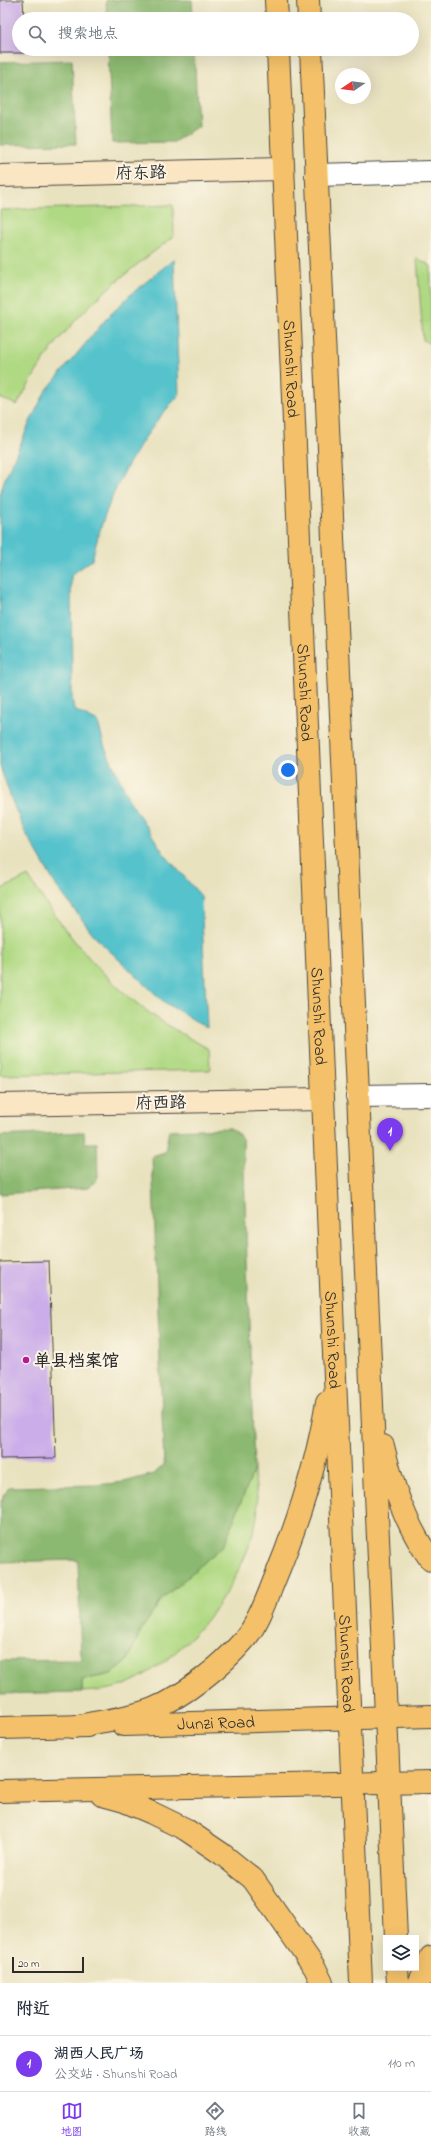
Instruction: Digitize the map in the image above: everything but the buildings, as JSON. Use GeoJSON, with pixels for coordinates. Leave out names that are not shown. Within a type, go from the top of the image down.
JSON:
{"type":"FeatureCollection","features":[{"type":"Feature","properties":{"kind":"main road"},"geometry":{"type":"LineString","coordinates":[[276,0],[277,12]]}},
{"type":"Feature","properties":{"kind":"main road"},"geometry":{"type":"LineString","coordinates":[[308,0],[309,12]]}},
{"type":"Feature","properties":{"kind":"main road","name":"Shunshi Road"},"geometry":{"type":"LineString","coordinates":[[278,56],[361,1983]]}},
{"type":"Feature","properties":{"kind":"main road","name":"Shunshi Road"},"geometry":{"type":"LineString","coordinates":[[310,56],[396,1935]]}},
{"type":"Feature","properties":{"kind":"main road"},"geometry":{"type":"LineString","coordinates":[[73,1727],[153,1709],[181,1692],[216,1667],[245,1640],[264,1608],[296,1526],[320,1443],[334,1355]]}},
{"type":"Feature","properties":{"kind":"main road"},"geometry":{"type":"LineString","coordinates":[[371,1398],[386,1461],[399,1503],[418,1542],[431,1560]]}},
{"type":"Feature","properties":{"kind":"main road","name":"Junzi Road"},"geometry":{"type":"LineString","coordinates":[[0,1728],[431,1716]]}},
{"type":"Feature","properties":{"kind":"main road"},"geometry":{"type":"LineString","coordinates":[[0,1791],[431,1782]]}},
{"type":"Feature","properties":{"kind":"main road"},"geometry":{"type":"LineString","coordinates":[[82,1790],[124,1801],[152,1813],[185,1829],[222,1854],[252,1879],[315,1968],[322,1983]]}},
{"type":"Feature","properties":{"kind":"main road"},"geometry":{"type":"LineString","coordinates":[[418,1983],[431,1957]]}},
{"type":"Feature","properties":{"kind":"main road"},"geometry":{"type":"LineString","coordinates":[[397,1971],[398,1983]]}},
{"type":"Feature","properties":{"kind":"street","name":"府东路"},"geometry":{"type":"LineString","coordinates":[[0,176],[283,169]]}},
{"type":"Feature","properties":{"kind":"street"},"geometry":{"type":"LineString","coordinates":[[316,175],[431,172]]}},
{"type":"Feature","properties":{"kind":"street"},"geometry":{"type":"LineString","coordinates":[[357,1096],[431,1095]]}},
{"type":"Feature","properties":{"kind":"street","name":"府西路"},"geometry":{"type":"LineString","coordinates":[[0,1105],[322,1099]]}},
{"type":"Feature","properties":{"kind":"green space"},"geometry":{"type":"Polygon","coordinates":[[[106,0],[192,0],[193,12],[107,12],[106,0]]]}},
{"type":"Feature","properties":{"kind":"green space"},"geometry":{"type":"Polygon","coordinates":[[[108,56],[194,56],[198,126],[174,142],[112,143],[108,56]]]}},
{"type":"Feature","properties":{"kind":"green space"},"geometry":{"type":"Polygon","coordinates":[[[72,60],[76,144],[0,145],[0,62],[72,60]]]}},
{"type":"Feature","properties":{"kind":"green space"},"geometry":{"type":"Polygon","coordinates":[[[173,205],[174,236],[118,280],[92,303],[60,338],[34,376],[17,405],[0,398],[0,210],[173,205]]]}},
{"type":"Feature","properties":{"kind":"green space"},"geometry":{"type":"Polygon","coordinates":[[[417,258],[431,266],[431,344],[423,340],[417,258]]]}},
{"type":"Feature","properties":{"kind":"green space"},"geometry":{"type":"Polygon","coordinates":[[[28,876],[63,927],[104,974],[143,1008],[161,1021],[209,1049],[210,1070],[0,1075],[0,890],[28,876]]]}},
{"type":"Feature","properties":{"kind":"green space"},"geometry":{"type":"Polygon","coordinates":[[[230,1128],[239,1134],[243,1141],[254,1469],[224,1545],[162,1599],[141,1630],[128,1660],[111,1674],[82,1680],[82,1692],[0,1694],[0,1661],[81,1660],[78,1560],[0,1562],[0,1503],[9,1487],[97,1485],[124,1482],[154,1474],[164,1465],[152,1156],[165,1152],[169,1130],[230,1128]]]}},
{"type":"Feature","properties":{"kind":"green space"},"geometry":{"type":"Polygon","coordinates":[[[84,1132],[85,1143],[97,1143],[98,1177],[88,1188],[0,1194],[0,1136],[84,1132]]]}},
{"type":"Feature","properties":{"kind":"green space"},"geometry":{"type":"Polygon","coordinates":[[[254,1469],[257,1517],[250,1542],[240,1567],[227,1592],[210,1615],[192,1637],[150,1672],[116,1688],[82,1692],[82,1680],[111,1674],[128,1660],[141,1630],[162,1599],[224,1545],[254,1469]]]}},
{"type":"Feature","properties":{"kind":"water"},"geometry":{"type":"Polygon","coordinates":[[[174,259],[179,395],[149,432],[124,472],[105,514],[92,560],[71,575],[72,698],[74,710],[98,722],[104,745],[129,800],[165,855],[201,896],[207,1028],[164,1002],[97,939],[57,887],[24,830],[0,766],[0,495],[4,481],[45,392],[106,319],[130,295],[174,259]]]}},
{"type":"Feature","properties":{"kind":"place","name":"湖西人民广场"},"geometry":{"type":"Point","coordinates":[390,1151]}},
{"type":"Feature","properties":{"kind":"place","name":"单县档案馆"},"geometry":{"type":"Point","coordinates":[26,1360]}}]}
